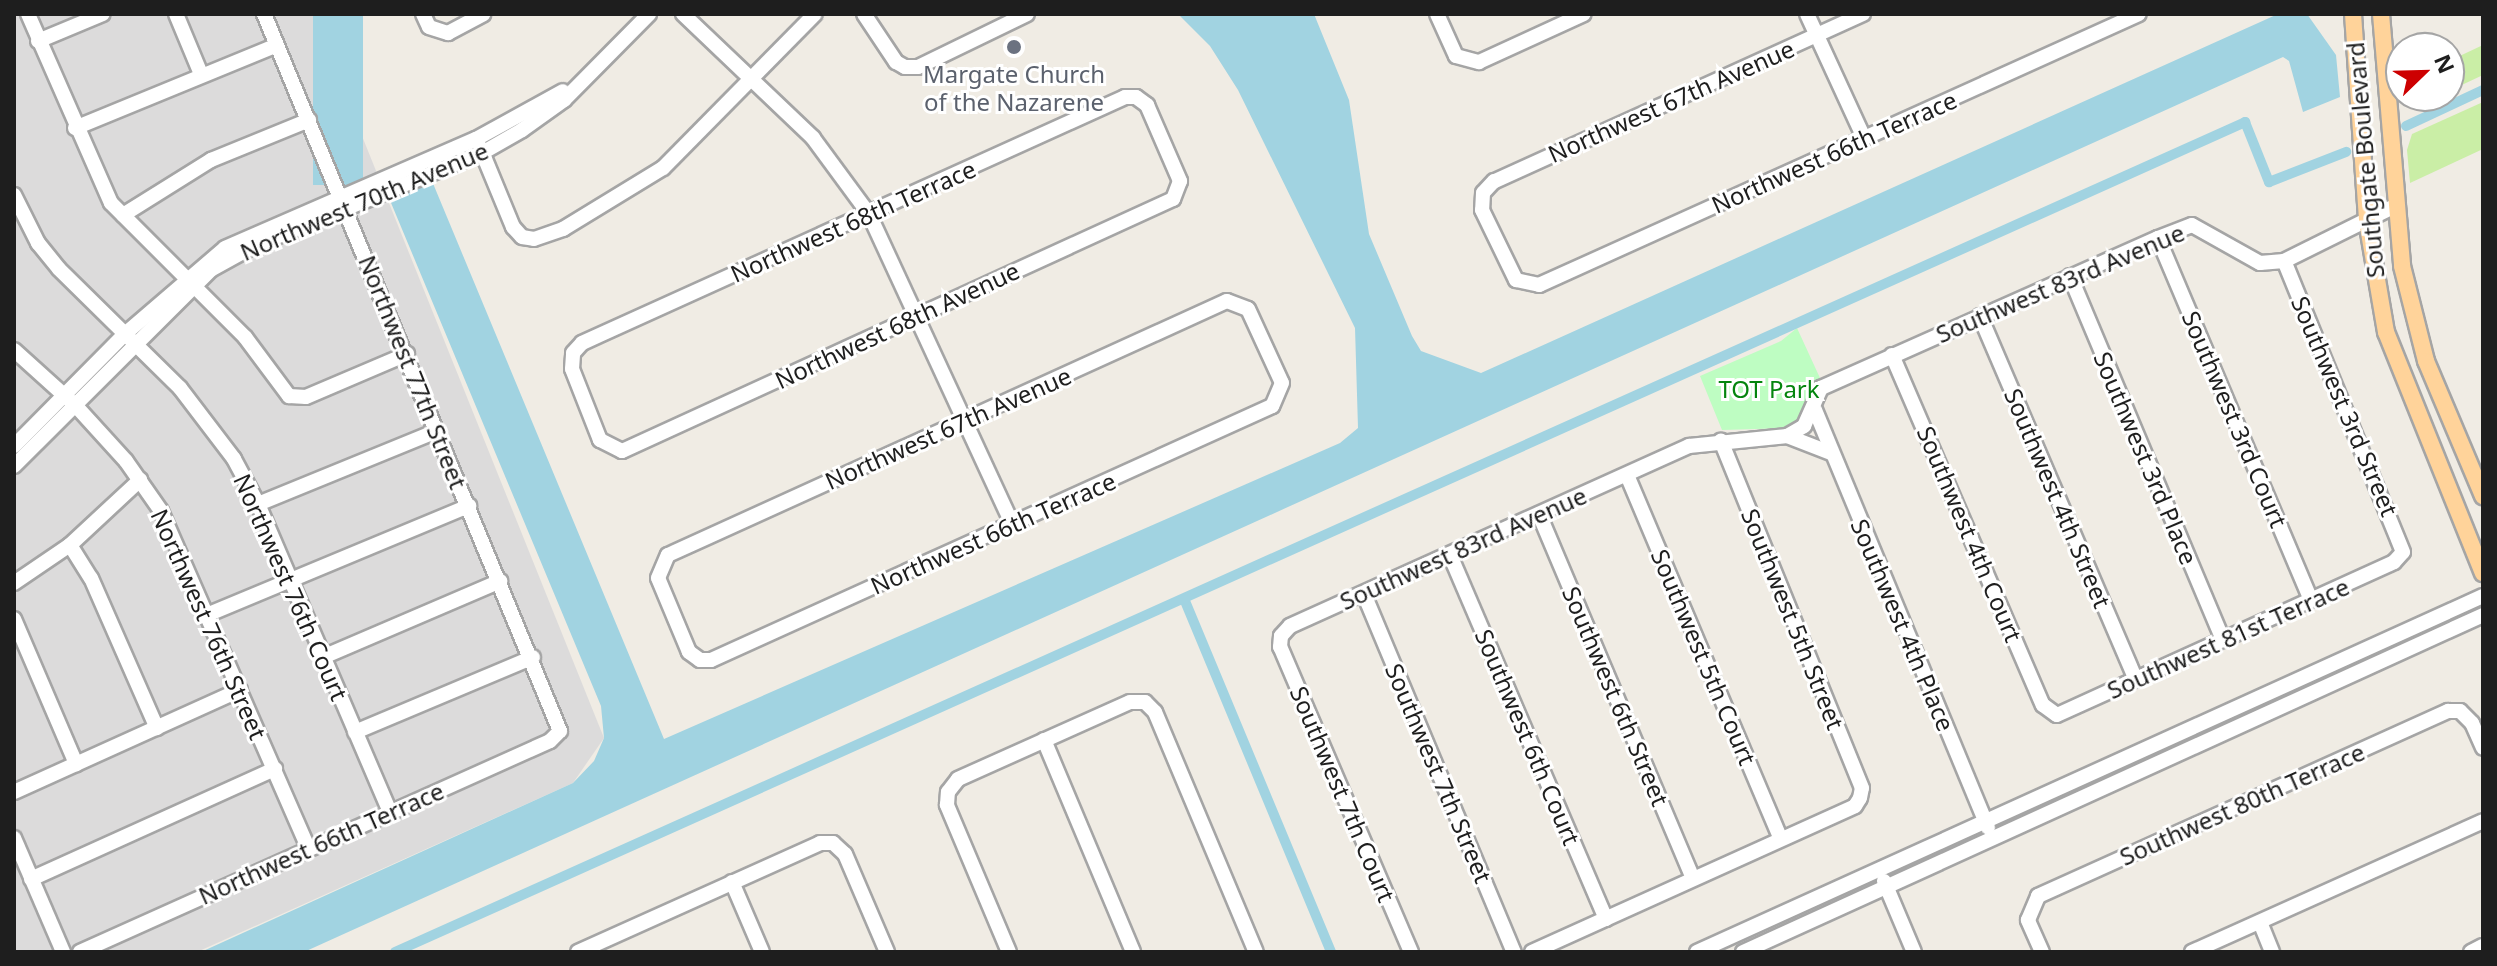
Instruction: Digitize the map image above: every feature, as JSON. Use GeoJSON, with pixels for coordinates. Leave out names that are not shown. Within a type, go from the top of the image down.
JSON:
{"type":"FeatureCollection","features":[{"type":"Feature","properties":{"kind":"main road","name":"Southgate Boulevard"},"geometry":{"type":"LineString","coordinates":[[2353,14],[2373,273],[2399,372],[2483,573]]}},
{"type":"Feature","properties":{"kind":"main road","name":"Southgate Boulevard"},"geometry":{"type":"LineString","coordinates":[[2381,14],[2397,205],[2415,322],[2483,496]]}},
{"type":"Feature","properties":{"kind":"street"},"geometry":{"type":"LineString","coordinates":[[28,14],[99,185],[123,215],[245,337],[289,396],[298,399],[407,354]]}},
{"type":"Feature","properties":{"kind":"street"},"geometry":{"type":"LineString","coordinates":[[38,41],[103,14]]}},
{"type":"Feature","properties":{"kind":"street"},"geometry":{"type":"LineString","coordinates":[[176,14],[201,74]]}},
{"type":"Feature","properties":{"kind":"street","name":"Northwest 77th Street"},"geometry":{"type":"LineString","coordinates":[[264,14],[533,657],[560,731]]}},
{"type":"Feature","properties":{"kind":"street"},"geometry":{"type":"LineString","coordinates":[[423,14],[438,33],[483,14]]}},
{"type":"Feature","properties":{"kind":"street","name":"Northwest 70th Avenue"},"geometry":{"type":"LineString","coordinates":[[14,466],[70,400],[190,282],[254,246],[343,204],[522,130],[584,79],[649,14]]}},
{"type":"Feature","properties":{"kind":"street"},"geometry":{"type":"LineString","coordinates":[[683,14],[753,77],[813,138],[869,214],[967,420],[1012,524]]}},
{"type":"Feature","properties":{"kind":"street"},"geometry":{"type":"LineString","coordinates":[[479,146],[513,227],[522,237],[534,239],[563,229],[632,191],[663,168],[815,14]]}},
{"type":"Feature","properties":{"kind":"street"},"geometry":{"type":"LineString","coordinates":[[864,14],[896,62],[905,67],[918,67],[1027,14]]}},
{"type":"Feature","properties":{"kind":"street"},"geometry":{"type":"LineString","coordinates":[[1437,14],[1456,56],[1479,62],[1584,14]]}},
{"type":"Feature","properties":{"kind":"street"},"geometry":{"type":"LineString","coordinates":[[1807,14],[1864,138]]}},
{"type":"Feature","properties":{"kind":"street","name":"Northwest 67th Avenue"},"geometry":{"type":"LineString","coordinates":[[1527,285],[1516,280],[1482,210],[1483,193],[1494,181],[1863,14]]}},
{"type":"Feature","properties":{"kind":"street","name":"Northwest 66th Terrace"},"geometry":{"type":"LineString","coordinates":[[1527,285],[1539,285],[2139,14]]}},
{"type":"Feature","properties":{"kind":"street"},"geometry":{"type":"LineString","coordinates":[[75,128],[277,45]]}},
{"type":"Feature","properties":{"kind":"street","name":"Northwest 68th Terrace"},"geometry":{"type":"LineString","coordinates":[[611,448],[600,440],[577,384],[573,353],[582,343],[1125,97],[1136,97]]}},
{"type":"Feature","properties":{"kind":"street","name":"Northwest 68th Avenue"},"geometry":{"type":"LineString","coordinates":[[611,448],[622,451],[1173,199],[1180,191],[1180,181],[1147,105],[1136,97]]}},
{"type":"Feature","properties":{"kind":"street"},"geometry":{"type":"LineString","coordinates":[[123,215],[211,160],[309,120]]}},
{"type":"Feature","properties":{"kind":"street","name":"Northwest 76th Court"},"geometry":{"type":"LineString","coordinates":[[14,195],[52,261],[132,338],[207,420],[258,504],[390,812]]}},
{"type":"Feature","properties":{"kind":"street"},"geometry":{"type":"LineString","coordinates":[[2284,261],[2397,205]]}},
{"type":"Feature","properties":{"kind":"street","name":"Southwest 83rd Avenue"},"geometry":{"type":"LineString","coordinates":[[1787,436],[1804,426],[1815,410],[1821,388],[2192,225],[2260,263],[2284,261]]}},
{"type":"Feature","properties":{"kind":"street","name":"Southwest 3rd Court"},"geometry":{"type":"LineString","coordinates":[[2158,238],[2311,600]]}},
{"type":"Feature","properties":{"kind":"street","name":"Southwest 3rd Street"},"geometry":{"type":"LineString","coordinates":[[2284,261],[2403,552]]}},
{"type":"Feature","properties":{"kind":"street","name":"Southwest 3rd Place"},"geometry":{"type":"LineString","coordinates":[[2070,276],[2223,640]]}},
{"type":"Feature","properties":{"kind":"street","name":"Northwest 67th Avenue"},"geometry":{"type":"LineString","coordinates":[[700,660],[689,652],[658,578],[660,564],[668,555],[1227,301],[1240,303]]}},
{"type":"Feature","properties":{"kind":"street","name":"Northwest 66th Terrace"},"geometry":{"type":"LineString","coordinates":[[700,660],[711,660],[1272,406],[1281,395],[1282,383],[1248,309],[1240,303]]}},
{"type":"Feature","properties":{"kind":"street","name":"Southwest 4th Street"},"geometry":{"type":"LineString","coordinates":[[1980,316],[2136,680]]}},
{"type":"Feature","properties":{"kind":"street","name":"Northwest 76th Street"},"geometry":{"type":"LineString","coordinates":[[14,350],[70,400],[140,480],[178,544],[308,848]]}},
{"type":"Feature","properties":{"kind":"street","name":"Southwest 4th Court"},"geometry":{"type":"LineString","coordinates":[[1892,355],[2049,712]]}},
{"type":"Feature","properties":{"kind":"street","name":"Northwest 70th Avenue"},"geometry":{"type":"LineString","coordinates":[[14,446],[70,400]]}},
{"type":"Feature","properties":{"kind":"street","name":"Southwest 4th Place"},"geometry":{"type":"LineString","coordinates":[[1815,410],[1993,839]]}},
{"type":"Feature","properties":{"kind":"street"},"geometry":{"type":"LineString","coordinates":[[258,504],[437,431]]}},
{"type":"Feature","properties":{"kind":"street","name":"Southwest 83rd Avenue"},"geometry":{"type":"LineString","coordinates":[[1281,636],[1290,626],[1689,446],[1787,436],[1831,453]]}},
{"type":"Feature","properties":{"kind":"street","name":"Southwest 5th Street"},"geometry":{"type":"LineString","coordinates":[[1721,441],[1862,788],[1855,806],[1781,839]]}},
{"type":"Feature","properties":{"kind":"street","name":"Southwest 5th Court"},"geometry":{"type":"LineString","coordinates":[[1627,475],[1781,839]]}},
{"type":"Feature","properties":{"kind":"street"},"geometry":{"type":"LineString","coordinates":[[14,583],[70,545],[140,480]]}},
{"type":"Feature","properties":{"kind":"street"},"geometry":{"type":"LineString","coordinates":[[209,614],[469,506]]}},
{"type":"Feature","properties":{"kind":"street","name":"Southwest 6th Street"},"geometry":{"type":"LineString","coordinates":[[1539,514],[1693,878]]}},
{"type":"Feature","properties":{"kind":"street"},"geometry":{"type":"LineString","coordinates":[[70,545],[157,728]]}},
{"type":"Feature","properties":{"kind":"street","name":"Southwest 81st Terrace"},"geometry":{"type":"LineString","coordinates":[[2049,712],[2057,715],[2136,680],[2394,562],[2403,552]]}},
{"type":"Feature","properties":{"kind":"street","name":"Southwest 6th Court"},"geometry":{"type":"LineString","coordinates":[[1450,555],[1606,919]]}},
{"type":"Feature","properties":{"kind":"street"},"geometry":{"type":"LineString","coordinates":[[323,657],[500,581]]}},
{"type":"Feature","properties":{"kind":"street","name":"Southwest 7th Street"},"geometry":{"type":"LineString","coordinates":[[1364,594],[1514,952]]}},
{"type":"Feature","properties":{"kind":"street"},"geometry":{"type":"LineString","coordinates":[[1697,952],[2483,596]]}},
{"type":"Feature","properties":{"kind":"street"},"geometry":{"type":"LineString","coordinates":[[1743,952],[2483,615]]}},
{"type":"Feature","properties":{"kind":"street"},"geometry":{"type":"LineString","coordinates":[[14,619],[76,764]]}},
{"type":"Feature","properties":{"kind":"street","name":"Southwest 7th Court"},"geometry":{"type":"LineString","coordinates":[[1281,636],[1280,647],[1411,952]]}},
{"type":"Feature","properties":{"kind":"street"},"geometry":{"type":"LineString","coordinates":[[355,732],[533,657]]}},
{"type":"Feature","properties":{"kind":"street"},"geometry":{"type":"LineString","coordinates":[[14,792],[240,690]]}},
{"type":"Feature","properties":{"kind":"street"},"geometry":{"type":"LineString","coordinates":[[1009,952],[947,805],[948,792],[958,779],[1130,702],[1145,702],[1155,712],[1256,952]]}},
{"type":"Feature","properties":{"kind":"street","name":"Southwest 80th Terrace"},"geometry":{"type":"LineString","coordinates":[[2042,952],[2028,920],[2030,907],[2038,896],[2448,711],[2460,711],[2472,723],[2483,748]]}},
{"type":"Feature","properties":{"kind":"street","name":"Northwest 66th Terrace"},"geometry":{"type":"LineString","coordinates":[[80,952],[550,741],[560,731]]}},
{"type":"Feature","properties":{"kind":"street"},"geometry":{"type":"LineString","coordinates":[[1044,740],[1133,952]]}},
{"type":"Feature","properties":{"kind":"street"},"geometry":{"type":"LineString","coordinates":[[31,879],[275,769]]}},
{"type":"Feature","properties":{"kind":"street"},"geometry":{"type":"LineString","coordinates":[[2192,952],[2483,821]]}},
{"type":"Feature","properties":{"kind":"street"},"geometry":{"type":"LineString","coordinates":[[14,838],[63,952]]}},
{"type":"Feature","properties":{"kind":"street"},"geometry":{"type":"LineString","coordinates":[[1532,952],[1781,839]]}},
{"type":"Feature","properties":{"kind":"street"},"geometry":{"type":"LineString","coordinates":[[578,952],[820,843],[833,843],[845,854],[887,952]]}},
{"type":"Feature","properties":{"kind":"street"},"geometry":{"type":"LineString","coordinates":[[1879,869],[1914,952]]}},
{"type":"Feature","properties":{"kind":"street"},"geometry":{"type":"LineString","coordinates":[[732,882],[762,952]]}},
{"type":"Feature","properties":{"kind":"street"},"geometry":{"type":"LineString","coordinates":[[2260,922],[2272,952]]}},
{"type":"Feature","properties":{"kind":"street"},"geometry":{"type":"LineString","coordinates":[[2471,952],[2483,946]]}},
{"type":"Feature","properties":{"kind":"shaded area"},"geometry":{"type":"Polygon","coordinates":[[[14,14],[313,14],[604,738],[573,783],[197,952],[14,952],[14,14]]]}},
{"type":"Feature","properties":{"kind":"green space"},"geometry":{"type":"Polygon","coordinates":[[[2483,45],[2483,75],[2465,83],[2465,53],[2483,45]]]}},
{"type":"Feature","properties":{"kind":"green space"},"geometry":{"type":"Polygon","coordinates":[[[2483,102],[2483,149],[2410,183],[2407,150],[2412,134],[2483,102]]]}},
{"type":"Feature","properties":{"kind":"green space","name":"TOT Park"},"geometry":{"type":"Polygon","coordinates":[[[1797,328],[1820,378],[1808,398],[1807,412],[1789,428],[1722,430],[1700,376],[1781,341],[1797,328]]]}},
{"type":"Feature","properties":{"kind":"water"},"geometry":{"type":"Polygon","coordinates":[[[313,14],[363,14],[363,185],[313,185],[313,14]]]}},
{"type":"Feature","properties":{"kind":"water"},"geometry":{"type":"Polygon","coordinates":[[[1178,14],[1314,14],[1349,100],[1369,234],[1412,336],[1421,351],[1481,373],[2278,14],[2307,14],[2336,55],[2340,97],[2303,112],[2289,61],[2283,57],[304,952],[201,952],[573,783],[594,761],[604,738],[601,706],[389,198],[432,181],[664,739],[1340,443],[1358,428],[1355,328],[1238,90],[1210,46],[1178,14]]]}},
{"type":"Feature","properties":{"kind":"waterway"},"geometry":{"type":"LineString","coordinates":[[2406,126],[2483,90]]}},
{"type":"Feature","properties":{"kind":"waterway"},"geometry":{"type":"LineString","coordinates":[[395,952],[2245,122],[2269,182],[2346,152]]}},
{"type":"Feature","properties":{"kind":"waterway"},"geometry":{"type":"LineString","coordinates":[[1185,601],[1331,952]]}},
{"type":"Feature","properties":{"kind":"place","name":"Margate Church of the Nazarene"},"geometry":{"type":"Point","coordinates":[1014,47]}}]}
